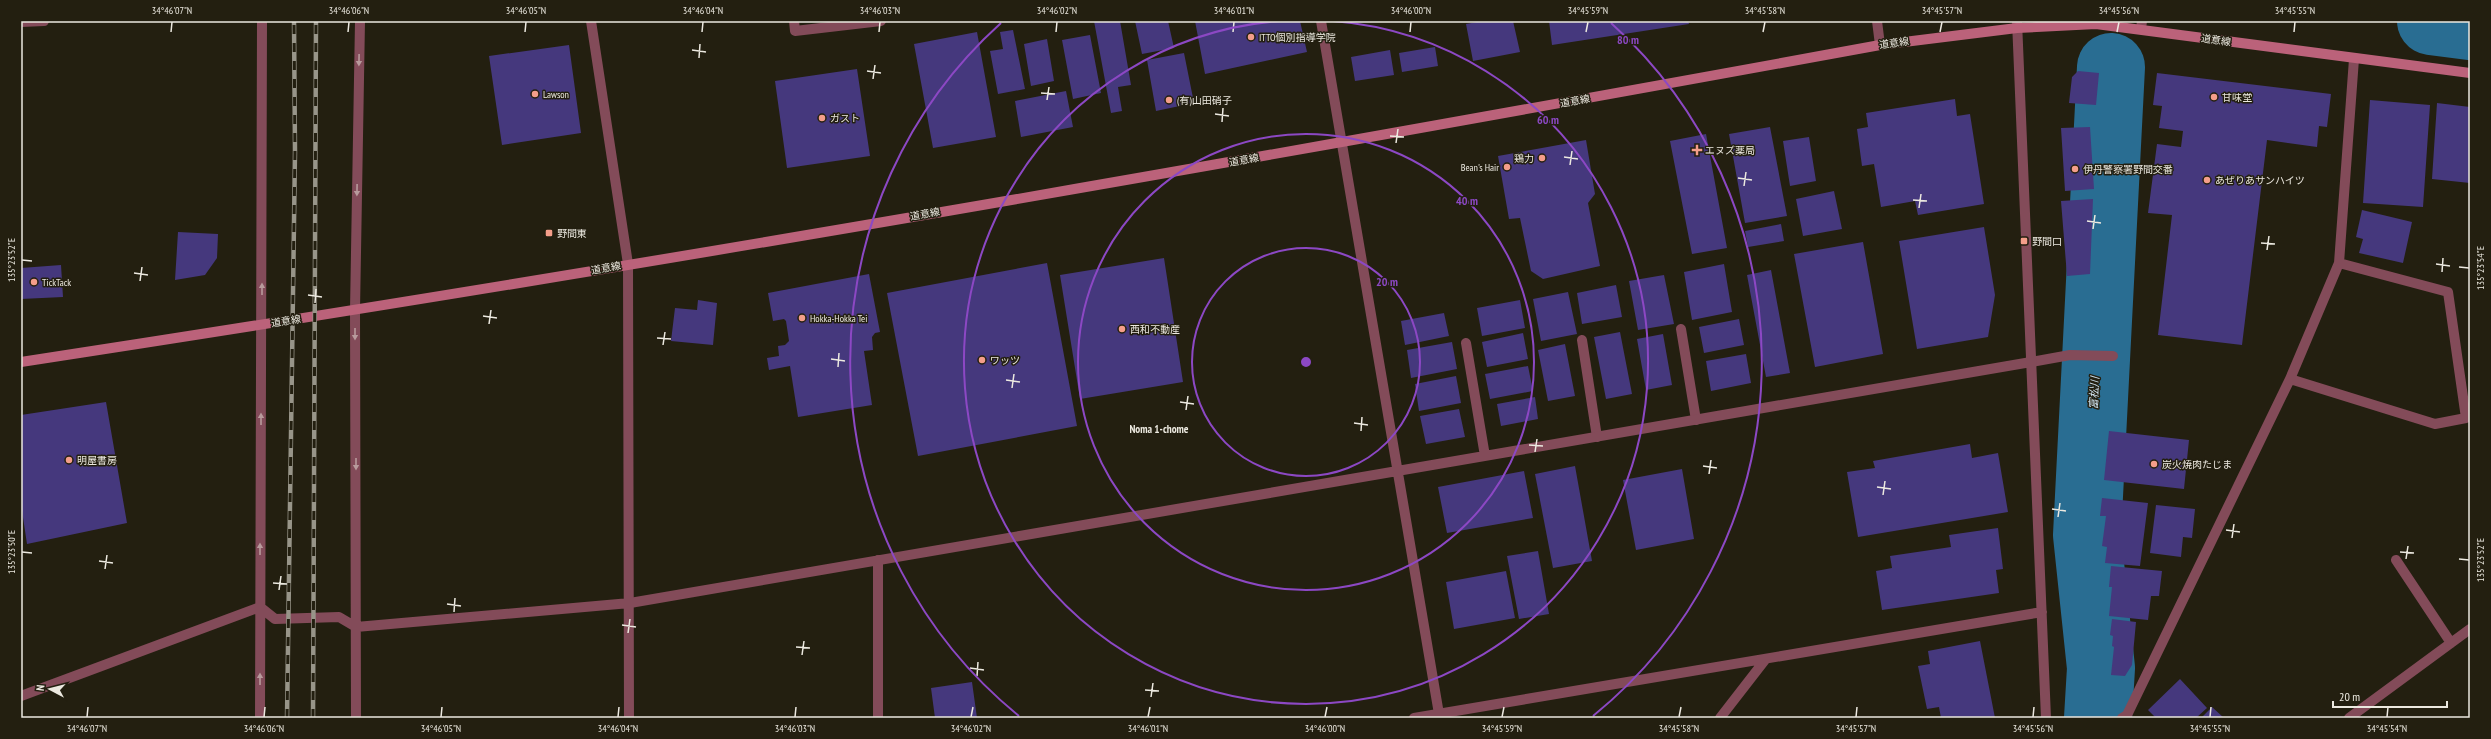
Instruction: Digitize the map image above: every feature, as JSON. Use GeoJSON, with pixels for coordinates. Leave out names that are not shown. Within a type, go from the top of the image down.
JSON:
{"type":"FeatureCollection","features":[{"type":"Feature","properties":{"kind":"street"},"geometry":{"type":"LineString","coordinates":[[21,22],[44,21]]}},
{"type":"Feature","properties":{"kind":"street"},"geometry":{"type":"LineString","coordinates":[[260,718],[262,21]]}},
{"type":"Feature","properties":{"kind":"street"},"geometry":{"type":"LineString","coordinates":[[356,21],[369,21]]}},
{"type":"Feature","properties":{"kind":"street"},"geometry":{"type":"LineString","coordinates":[[356,718],[355,310],[360,21]]}},
{"type":"Feature","properties":{"kind":"street"},"geometry":{"type":"LineString","coordinates":[[591,21],[628,264],[630,603],[629,718]]}},
{"type":"Feature","properties":{"kind":"street"},"geometry":{"type":"LineString","coordinates":[[794,21],[795,31],[881,21]]}},
{"type":"Feature","properties":{"kind":"street"},"geometry":{"type":"LineString","coordinates":[[1321,21],[1439,714]]}},
{"type":"Feature","properties":{"kind":"street"},"geometry":{"type":"LineString","coordinates":[[1877,21],[1880,45]]}},
{"type":"Feature","properties":{"kind":"street","name":"道意線"},"geometry":{"type":"LineString","coordinates":[[21,362],[355,310],[628,264],[1341,143],[1880,45],[2017,25],[2096,24],[2139,26],[2354,59],[2470,73]]}},
{"type":"Feature","properties":{"kind":"street"},"geometry":{"type":"LineString","coordinates":[[2017,25],[2046,718]]}},
{"type":"Feature","properties":{"kind":"street"},"geometry":{"type":"LineString","coordinates":[[2122,718],[2128,715],[2290,379],[2339,263],[2354,59]]}},
{"type":"Feature","properties":{"kind":"street"},"geometry":{"type":"LineString","coordinates":[[2290,379],[2434,424],[2466,418],[2448,292],[2339,263]]}},
{"type":"Feature","properties":{"kind":"street"},"geometry":{"type":"LineString","coordinates":[[1681,329],[1696,420]]}},
{"type":"Feature","properties":{"kind":"street"},"geometry":{"type":"LineString","coordinates":[[1582,340],[1597,437]]}},
{"type":"Feature","properties":{"kind":"street"},"geometry":{"type":"LineString","coordinates":[[1466,343],[1485,456]]}},
{"type":"Feature","properties":{"kind":"street"},"geometry":{"type":"LineString","coordinates":[[260,607],[275,619],[339,617],[356,627],[630,603],[2070,355],[2113,356]]}},
{"type":"Feature","properties":{"kind":"street"},"geometry":{"type":"LineString","coordinates":[[878,560],[878,718]]}},
{"type":"Feature","properties":{"kind":"street"},"geometry":{"type":"LineString","coordinates":[[2396,560],[2451,643]]}},
{"type":"Feature","properties":{"kind":"street"},"geometry":{"type":"LineString","coordinates":[[21,696],[260,607]]}},
{"type":"Feature","properties":{"kind":"street"},"geometry":{"type":"LineString","coordinates":[[1414,718],[1765,660],[2042,612]]}},
{"type":"Feature","properties":{"kind":"street"},"geometry":{"type":"LineString","coordinates":[[2349,718],[2470,629]]}},
{"type":"Feature","properties":{"kind":"street"},"geometry":{"type":"LineString","coordinates":[[1720,718],[1765,660]]}},
{"type":"Feature","properties":{"kind":"building"},"geometry":{"type":"Polygon","coordinates":[[[1094,21],[1120,21],[1131,85],[1118,87],[1122,111],[1111,113],[1094,21]]]}},
{"type":"Feature","properties":{"kind":"building"},"geometry":{"type":"Polygon","coordinates":[[[1135,21],[1168,21],[1174,48],[1142,54],[1135,21]]]}},
{"type":"Feature","properties":{"kind":"building","name":"ITTO個別指導学院"},"geometry":{"type":"Polygon","coordinates":[[[1195,21],[1300,21],[1307,52],[1205,74],[1195,21]]]}},
{"type":"Feature","properties":{"kind":"building"},"geometry":{"type":"Polygon","coordinates":[[[1482,21],[1513,21],[1520,52],[1473,61],[1466,24],[1482,21]]]}},
{"type":"Feature","properties":{"kind":"building"},"geometry":{"type":"Polygon","coordinates":[[[1549,21],[1688,21],[1689,24],[1552,45],[1549,21]]]}},
{"type":"Feature","properties":{"kind":"building"},"geometry":{"type":"Polygon","coordinates":[[[1013,30],[1025,89],[998,94],[990,51],[1003,49],[1000,32],[1013,30]]]}},
{"type":"Feature","properties":{"kind":"building"},"geometry":{"type":"Polygon","coordinates":[[[977,32],[996,137],[933,148],[914,44],[977,32]]]}},
{"type":"Feature","properties":{"kind":"building"},"geometry":{"type":"Polygon","coordinates":[[[1090,35],[1101,93],[1073,99],[1062,40],[1090,35]]]}},
{"type":"Feature","properties":{"kind":"building"},"geometry":{"type":"Polygon","coordinates":[[[1047,39],[1054,81],[1031,86],[1024,44],[1047,39]]]}},
{"type":"Feature","properties":{"kind":"building","name":"Lawson"},"geometry":{"type":"Polygon","coordinates":[[[569,45],[581,133],[502,145],[489,56],[569,45]]]}},
{"type":"Feature","properties":{"kind":"building"},"geometry":{"type":"Polygon","coordinates":[[[1435,47],[1438,66],[1402,72],[1399,53],[1435,47]]]}},
{"type":"Feature","properties":{"kind":"building"},"geometry":{"type":"Polygon","coordinates":[[[1390,50],[1394,75],[1355,81],[1351,57],[1390,50]]]}},
{"type":"Feature","properties":{"kind":"building"},"geometry":{"type":"Polygon","coordinates":[[[1184,53],[1194,103],[1156,111],[1147,60],[1184,53]]]}},
{"type":"Feature","properties":{"kind":"building","name":"ガスト"},"geometry":{"type":"Polygon","coordinates":[[[857,69],[870,156],[787,168],[775,81],[857,69]]]}},
{"type":"Feature","properties":{"kind":"building"},"geometry":{"type":"Polygon","coordinates":[[[2078,71],[2099,73],[2096,105],[2069,103],[2072,77],[2078,71]]]}},
{"type":"Feature","properties":{"kind":"building","name":"あぜりあサンハイツ"},"geometry":{"type":"Polygon","coordinates":[[[2157,73],[2331,94],[2327,127],[2319,126],[2317,147],[2267,140],[2242,345],[2158,335],[2172,215],[2148,213],[2157,144],[2181,147],[2183,131],[2159,128],[2162,106],[2153,105],[2157,73]]]}},
{"type":"Feature","properties":{"kind":"building"},"geometry":{"type":"Polygon","coordinates":[[[1066,91],[1073,127],[1021,137],[1015,101],[1066,91]]]}},
{"type":"Feature","properties":{"kind":"building"},"geometry":{"type":"Polygon","coordinates":[[[1955,99],[1957,116],[1970,114],[1984,204],[1918,215],[1915,201],[1881,207],[1874,164],[1862,166],[1857,129],[1868,127],[1866,113],[1955,99]]]}},
{"type":"Feature","properties":{"kind":"building"},"geometry":{"type":"Polygon","coordinates":[[[2370,100],[2430,105],[2423,207],[2363,203],[2370,100]]]}},
{"type":"Feature","properties":{"kind":"building"},"geometry":{"type":"Polygon","coordinates":[[[2437,103],[2470,107],[2470,183],[2432,179],[2437,103]]]}},
{"type":"Feature","properties":{"kind":"building"},"geometry":{"type":"Polygon","coordinates":[[[1770,127],[1787,216],[1745,223],[1729,134],[1770,127]]]}},
{"type":"Feature","properties":{"kind":"building"},"geometry":{"type":"Polygon","coordinates":[[[2090,127],[2094,189],[2065,191],[2061,128],[2090,127]]]}},
{"type":"Feature","properties":{"kind":"building"},"geometry":{"type":"Polygon","coordinates":[[[1706,134],[1727,248],[1692,254],[1670,141],[1706,134]]]}},
{"type":"Feature","properties":{"kind":"building"},"geometry":{"type":"Polygon","coordinates":[[[1809,137],[1816,181],[1790,186],[1783,141],[1809,137]]]}},
{"type":"Feature","properties":{"kind":"building"},"geometry":{"type":"Polygon","coordinates":[[[1586,140],[1595,194],[1588,203],[1600,266],[1543,279],[1531,271],[1520,218],[1509,219],[1498,156],[1586,140]]]}},
{"type":"Feature","properties":{"kind":"building"},"geometry":{"type":"Polygon","coordinates":[[[1834,191],[1842,229],[1803,236],[1796,199],[1834,191]]]}},
{"type":"Feature","properties":{"kind":"building"},"geometry":{"type":"Polygon","coordinates":[[[2093,199],[2090,274],[2067,276],[2061,201],[2093,199]]]}},
{"type":"Feature","properties":{"kind":"building"},"geometry":{"type":"Polygon","coordinates":[[[2362,210],[2412,222],[2403,263],[2359,253],[2363,239],[2356,237],[2362,210]]]}},
{"type":"Feature","properties":{"kind":"building"},"geometry":{"type":"Polygon","coordinates":[[[1781,224],[1784,241],[1748,247],[1745,231],[1781,224]]]}},
{"type":"Feature","properties":{"kind":"building"},"geometry":{"type":"Polygon","coordinates":[[[1984,227],[1995,295],[1988,337],[1917,349],[1899,241],[1984,227]]]}},
{"type":"Feature","properties":{"kind":"building"},"geometry":{"type":"Polygon","coordinates":[[[178,232],[218,234],[217,258],[205,275],[175,280],[178,232]]]}},
{"type":"Feature","properties":{"kind":"building"},"geometry":{"type":"Polygon","coordinates":[[[1863,242],[1883,354],[1815,367],[1794,254],[1863,242]]]}},
{"type":"Feature","properties":{"kind":"building","name":"西和不動産"},"geometry":{"type":"Polygon","coordinates":[[[1164,258],[1183,382],[1080,399],[1060,275],[1164,258]]]}},
{"type":"Feature","properties":{"kind":"building","name":"ワッツ"},"geometry":{"type":"Polygon","coordinates":[[[1047,263],[1077,426],[918,456],[887,293],[1047,263]]]}},
{"type":"Feature","properties":{"kind":"building"},"geometry":{"type":"Polygon","coordinates":[[[1724,264],[1732,312],[1692,320],[1684,272],[1724,264]]]}},
{"type":"Feature","properties":{"kind":"building"},"geometry":{"type":"Polygon","coordinates":[[[61,265],[63,297],[21,299],[21,268],[61,265]]]}},
{"type":"Feature","properties":{"kind":"building"},"geometry":{"type":"Polygon","coordinates":[[[1771,270],[1790,373],[1766,377],[1747,275],[1771,270]]]}},
{"type":"Feature","properties":{"kind":"building"},"geometry":{"type":"Polygon","coordinates":[[[869,274],[880,332],[875,333],[872,337],[873,350],[864,351],[872,405],[798,417],[790,366],[769,370],[767,358],[779,356],[778,346],[785,345],[789,341],[786,321],[784,319],[773,321],[768,293],[869,274]]]}},
{"type":"Feature","properties":{"kind":"building"},"geometry":{"type":"Polygon","coordinates":[[[1664,275],[1674,324],[1638,330],[1629,281],[1664,275]]]}},
{"type":"Feature","properties":{"kind":"building"},"geometry":{"type":"Polygon","coordinates":[[[1616,285],[1622,317],[1582,324],[1577,293],[1616,285]]]}},
{"type":"Feature","properties":{"kind":"building"},"geometry":{"type":"Polygon","coordinates":[[[1568,292],[1577,334],[1541,341],[1533,299],[1568,292]]]}},
{"type":"Feature","properties":{"kind":"building"},"geometry":{"type":"Polygon","coordinates":[[[698,300],[717,303],[713,345],[671,341],[675,308],[697,310],[698,300]]]}},
{"type":"Feature","properties":{"kind":"building"},"geometry":{"type":"Polygon","coordinates":[[[1520,300],[1525,328],[1482,336],[1477,308],[1520,300]]]}},
{"type":"Feature","properties":{"kind":"building"},"geometry":{"type":"Polygon","coordinates":[[[1444,313],[1449,336],[1405,345],[1401,321],[1444,313]]]}},
{"type":"Feature","properties":{"kind":"building"},"geometry":{"type":"Polygon","coordinates":[[[1739,319],[1744,345],[1704,353],[1699,327],[1739,319]]]}},
{"type":"Feature","properties":{"kind":"building"},"geometry":{"type":"Polygon","coordinates":[[[1620,332],[1632,394],[1606,399],[1594,337],[1620,332]]]}},
{"type":"Feature","properties":{"kind":"building"},"geometry":{"type":"Polygon","coordinates":[[[1523,333],[1528,359],[1487,367],[1482,342],[1523,333]]]}},
{"type":"Feature","properties":{"kind":"building"},"geometry":{"type":"Polygon","coordinates":[[[1663,334],[1672,385],[1646,390],[1637,339],[1663,334]]]}},
{"type":"Feature","properties":{"kind":"building"},"geometry":{"type":"Polygon","coordinates":[[[1452,342],[1457,369],[1411,378],[1407,350],[1452,342]]]}},
{"type":"Feature","properties":{"kind":"building"},"geometry":{"type":"Polygon","coordinates":[[[1565,344],[1575,396],[1548,401],[1538,350],[1565,344]]]}},
{"type":"Feature","properties":{"kind":"building"},"geometry":{"type":"Polygon","coordinates":[[[1746,354],[1751,383],[1711,391],[1706,361],[1746,354]]]}},
{"type":"Feature","properties":{"kind":"building"},"geometry":{"type":"Polygon","coordinates":[[[1528,366],[1533,391],[1490,399],[1485,374],[1528,366]]]}},
{"type":"Feature","properties":{"kind":"building"},"geometry":{"type":"Polygon","coordinates":[[[1456,376],[1461,403],[1419,411],[1415,384],[1456,376]]]}},
{"type":"Feature","properties":{"kind":"building"},"geometry":{"type":"Polygon","coordinates":[[[1535,397],[1538,419],[1501,426],[1497,404],[1535,397]]]}},
{"type":"Feature","properties":{"kind":"building","name":"明屋書房"},"geometry":{"type":"Polygon","coordinates":[[[106,402],[127,523],[27,544],[21,504],[21,415],[106,402]]]}},
{"type":"Feature","properties":{"kind":"building"},"geometry":{"type":"Polygon","coordinates":[[[1459,409],[1465,437],[1426,444],[1420,416],[1459,409]]]}},
{"type":"Feature","properties":{"kind":"building"},"geometry":{"type":"Polygon","coordinates":[[[2109,431],[2189,440],[2184,489],[2104,480],[2109,431]]]}},
{"type":"Feature","properties":{"kind":"building"},"geometry":{"type":"Polygon","coordinates":[[[1970,444],[1972,458],[1998,453],[2008,512],[1858,537],[1847,472],[1875,468],[1873,461],[1970,444]]]}},
{"type":"Feature","properties":{"kind":"building"},"geometry":{"type":"Polygon","coordinates":[[[1575,466],[1592,561],[1553,568],[1535,474],[1575,466]]]}},
{"type":"Feature","properties":{"kind":"building"},"geometry":{"type":"Polygon","coordinates":[[[1682,469],[1694,539],[1636,550],[1623,480],[1682,469]]]}},
{"type":"Feature","properties":{"kind":"building"},"geometry":{"type":"Polygon","coordinates":[[[1524,471],[1533,518],[1447,533],[1438,487],[1524,471]]]}},
{"type":"Feature","properties":{"kind":"building"},"geometry":{"type":"Polygon","coordinates":[[[2102,498],[2148,503],[2140,566],[2105,563],[2107,547],[2102,546],[2106,516],[2100,516],[2102,498]]]}},
{"type":"Feature","properties":{"kind":"building"},"geometry":{"type":"Polygon","coordinates":[[[2156,505],[2195,509],[2192,538],[2183,537],[2181,557],[2150,553],[2156,505]]]}},
{"type":"Feature","properties":{"kind":"building"},"geometry":{"type":"Polygon","coordinates":[[[1998,528],[2003,569],[1996,570],[1999,593],[1882,610],[1876,571],[1892,568],[1890,556],[1951,547],[1949,535],[1998,528]]]}},
{"type":"Feature","properties":{"kind":"building"},"geometry":{"type":"Polygon","coordinates":[[[1538,551],[1549,614],[1519,619],[1507,556],[1538,551]]]}},
{"type":"Feature","properties":{"kind":"building"},"geometry":{"type":"Polygon","coordinates":[[[2111,566],[2162,571],[2159,596],[2151,596],[2148,620],[2109,616],[2112,587],[2109,587],[2111,566]]]}},
{"type":"Feature","properties":{"kind":"building"},"geometry":{"type":"Polygon","coordinates":[[[1506,571],[1515,618],[1454,629],[1446,582],[1506,571]]]}},
{"type":"Feature","properties":{"kind":"building"},"geometry":{"type":"Polygon","coordinates":[[[2112,619],[2136,622],[2132,665],[2125,676],[2111,675],[2114,647],[2112,646],[2113,636],[2110,635],[2112,619]]]}},
{"type":"Feature","properties":{"kind":"building"},"geometry":{"type":"Polygon","coordinates":[[[1980,641],[1995,718],[1941,718],[1939,707],[1927,709],[1918,666],[1930,664],[1928,651],[1980,641]]]}},
{"type":"Feature","properties":{"kind":"building"},"geometry":{"type":"Polygon","coordinates":[[[2180,679],[2207,708],[2196,718],[2156,718],[2148,710],[2180,679]]]}},
{"type":"Feature","properties":{"kind":"building"},"geometry":{"type":"Polygon","coordinates":[[[972,682],[977,718],[935,718],[931,688],[972,682]]]}},
{"type":"Feature","properties":{"kind":"building"},"geometry":{"type":"Polygon","coordinates":[[[2212,707],[2224,718],[2201,718],[2212,707]]]}},
{"type":"Feature","properties":{"kind":"waterway","name":"富松川"},"geometry":{"type":"LineString","coordinates":[[2431,21],[2470,26]]}},
{"type":"Feature","properties":{"kind":"waterway","name":"富松川"},"geometry":{"type":"LineString","coordinates":[[2098,718],[2101,668],[2087,535],[2111,67]]}},
{"type":"Feature","properties":{"kind":"railway"},"geometry":{"type":"LineString","coordinates":[[287,718],[295,152],[294,21]]}},
{"type":"Feature","properties":{"kind":"railway"},"geometry":{"type":"LineString","coordinates":[[313,718],[316,21]]}},
{"type":"Feature","properties":{"kind":"place","name":"ITTO個別指導学院"},"geometry":{"type":"Point","coordinates":[1251,37]}},
{"type":"Feature","properties":{"kind":"place","name":"Lawson"},"geometry":{"type":"Point","coordinates":[535,94]}},
{"type":"Feature","properties":{"kind":"place","name":"甘味堂"},"geometry":{"type":"Point","coordinates":[2214,97]}},
{"type":"Feature","properties":{"kind":"place","name":"(有)山田硝子"},"geometry":{"type":"Point","coordinates":[1169,100]}},
{"type":"Feature","properties":{"kind":"place","name":"ガスト"},"geometry":{"type":"Point","coordinates":[822,118]}},
{"type":"Feature","properties":{"kind":"place","name":"エヌズ薬局"},"geometry":{"type":"Point","coordinates":[1697,150]}},
{"type":"Feature","properties":{"kind":"place","name":"鶏力"},"geometry":{"type":"Point","coordinates":[1542,158]}},
{"type":"Feature","properties":{"kind":"place","name":"Bean's Hair"},"geometry":{"type":"Point","coordinates":[1507,167]}},
{"type":"Feature","properties":{"kind":"place","name":"伊丹警察署野間交番"},"geometry":{"type":"Point","coordinates":[2075,169]}},
{"type":"Feature","properties":{"kind":"place","name":"あぜりあサンハイツ"},"geometry":{"type":"Point","coordinates":[2207,180]}},
{"type":"Feature","properties":{"kind":"place","name":"野間東"},"geometry":{"type":"Point","coordinates":[549,233]}},
{"type":"Feature","properties":{"kind":"place","name":"野間口"},"geometry":{"type":"Point","coordinates":[2024,241]}},
{"type":"Feature","properties":{"kind":"place","name":"TickTack"},"geometry":{"type":"Point","coordinates":[34,282]}},
{"type":"Feature","properties":{"kind":"place","name":"Hokka-Hokka Tei"},"geometry":{"type":"Point","coordinates":[802,318]}},
{"type":"Feature","properties":{"kind":"place","name":"西和不動産"},"geometry":{"type":"Point","coordinates":[1122,329]}},
{"type":"Feature","properties":{"kind":"place","name":"ワッツ"},"geometry":{"type":"Point","coordinates":[982,360]}},
{"type":"Feature","properties":{"kind":"place","name":"明屋書房"},"geometry":{"type":"Point","coordinates":[69,460]}},
{"type":"Feature","properties":{"kind":"place","name":"炭火焼肉たじま"},"geometry":{"type":"Point","coordinates":[2154,464]}},
{"type":"Feature","properties":{"kind":"district","name":"Noma 1-chome"},"geometry":{"type":"Point","coordinates":[1159,429]}}]}
